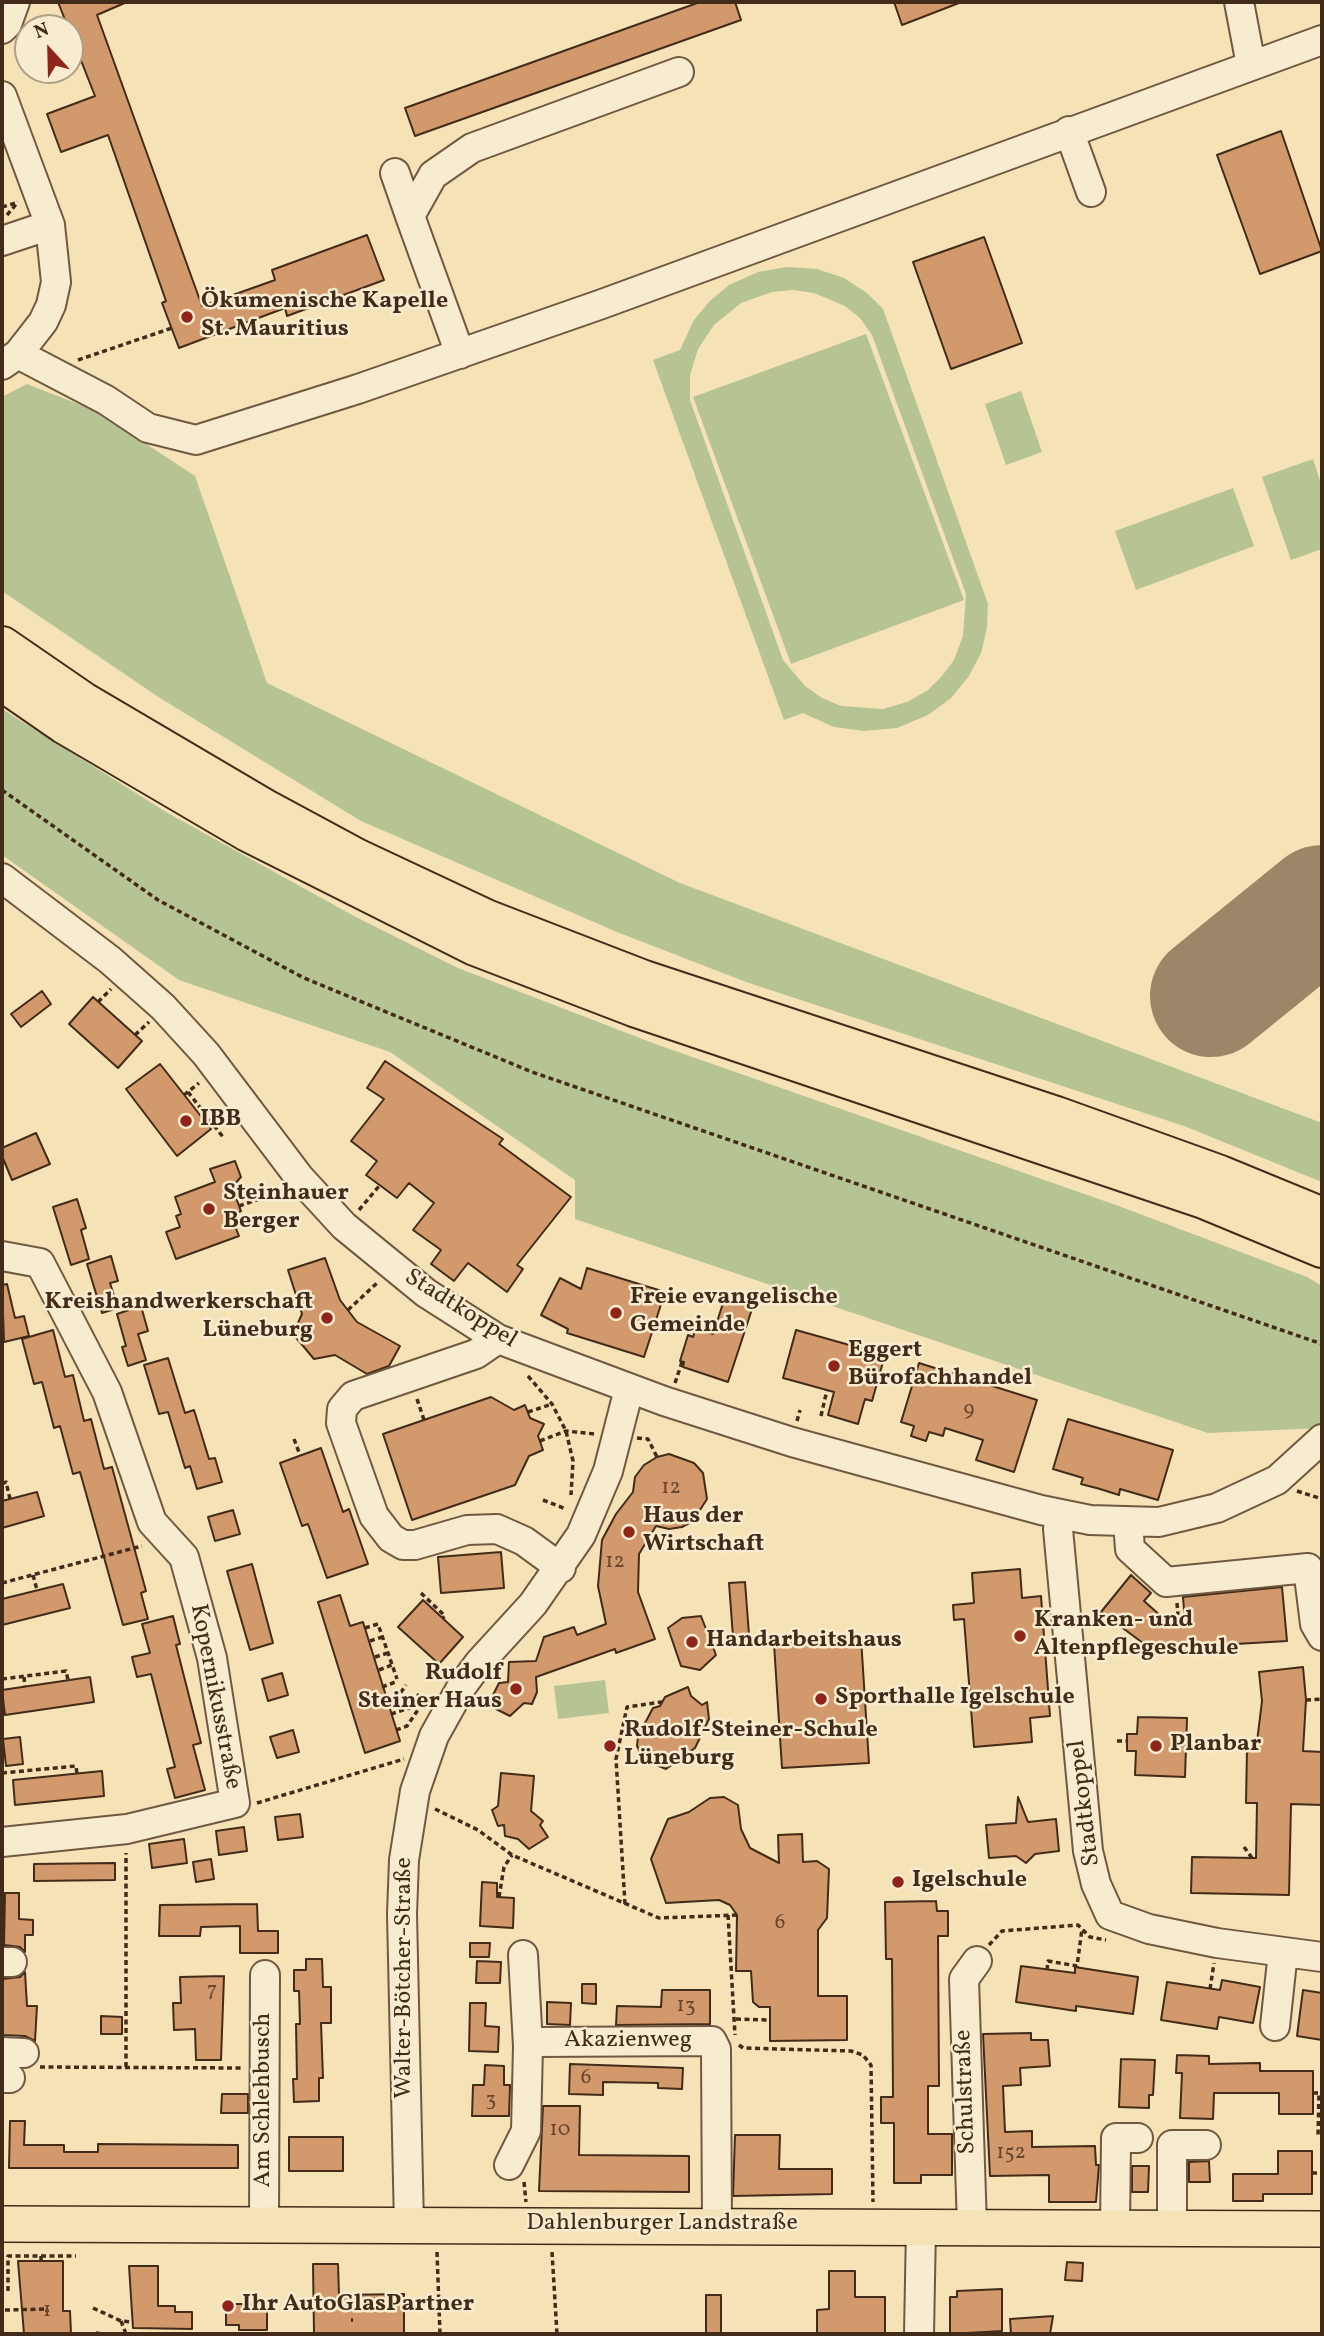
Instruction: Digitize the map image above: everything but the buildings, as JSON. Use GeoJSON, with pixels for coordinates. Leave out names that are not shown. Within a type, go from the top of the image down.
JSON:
{"type":"FeatureCollection","features":[{"type":"Feature","properties":{"kind":"highway"},"geometry":{"type":"LineString","coordinates":[[2,646],[82,701],[267,810],[356,858],[486,919],[644,980],[1144,1148],[1322,1217]]}},
{"type":"Feature","properties":{"kind":"highway"},"geometry":{"type":"LineString","coordinates":[[2,681],[64,724],[237,826],[341,881],[475,946],[634,1007],[1205,1199],[1322,1248]]}},
{"type":"Feature","properties":{"kind":"main road","name":"Dahlenburger Landstraße"},"geometry":{"type":"LineString","coordinates":[[2,2224],[1322,2229]]}},
{"type":"Feature","properties":{"kind":"street"},"geometry":{"type":"LineString","coordinates":[[2,29],[8,24],[15,2]]}},
{"type":"Feature","properties":{"kind":"street"},"geometry":{"type":"LineString","coordinates":[[1239,2],[1251,65]]}},
{"type":"Feature","properties":{"kind":"street"},"geometry":{"type":"LineString","coordinates":[[2,96],[50,225],[56,282],[51,305],[43,322],[10,360],[49,370],[106,400],[148,428],[196,440],[460,354],[602,304],[1322,40]]}},
{"type":"Feature","properties":{"kind":"street"},"geometry":{"type":"LineString","coordinates":[[410,216],[433,175],[472,148],[679,72]]}},
{"type":"Feature","properties":{"kind":"street"},"geometry":{"type":"LineString","coordinates":[[1069,131],[1091,192]]}},
{"type":"Feature","properties":{"kind":"street"},"geometry":{"type":"LineString","coordinates":[[395,173],[460,354]]}},
{"type":"Feature","properties":{"kind":"street"},"geometry":{"type":"LineString","coordinates":[[2,241],[50,225]]}},
{"type":"Feature","properties":{"kind":"street","name":"Stadtkoppel"},"geometry":{"type":"LineString","coordinates":[[2,878],[110,960],[163,1007],[206,1054],[299,1177],[344,1226],[426,1293],[498,1339],[629,1388],[792,1441],[1060,1515],[1128,1522],[1188,1517],[1245,1497],[1277,1480],[1322,1438]]}},
{"type":"Feature","properties":{"kind":"street","name":"Kopernikusstraße"},"geometry":{"type":"LineString","coordinates":[[2,1256],[40,1263],[107,1392],[152,1521],[184,1557],[212,1658],[234,1803],[127,1829],[2,1842]]}},
{"type":"Feature","properties":{"kind":"street"},"geometry":{"type":"LineString","coordinates":[[498,1339],[476,1354],[354,1396],[342,1409],[341,1423],[374,1516],[391,1538],[403,1545],[415,1545],[467,1530],[498,1530],[524,1542],[561,1568]]}},
{"type":"Feature","properties":{"kind":"street","name":"Walter-Bötcher-Straße"},"geometry":{"type":"LineString","coordinates":[[409,2225],[401,1913],[404,1860],[415,1791],[435,1736],[462,1686],[561,1568],[597,1501],[618,1436],[629,1388]]}},
{"type":"Feature","properties":{"kind":"street","name":"Stadtkoppel"},"geometry":{"type":"LineString","coordinates":[[1060,1515],[1058,1529],[1088,1852],[1096,1884],[1110,1915],[1149,1929],[1322,1957]]}},
{"type":"Feature","properties":{"kind":"street"},"geometry":{"type":"LineString","coordinates":[[1128,1522],[1130,1549],[1166,1582],[1308,1568],[1315,1624],[1322,1636]]}},
{"type":"Feature","properties":{"kind":"street"},"geometry":{"type":"LineString","coordinates":[[1275,2026],[1283,1952]]}},
{"type":"Feature","properties":{"kind":"street","name":"Akazienweg"},"geometry":{"type":"LineString","coordinates":[[509,2165],[526,2132],[528,2046],[523,1955]]}},
{"type":"Feature","properties":{"kind":"street","name":"Schulstraße"},"geometry":{"type":"LineString","coordinates":[[972,2227],[964,1979],[977,1961]]}},
{"type":"Feature","properties":{"kind":"street","name":"Am Schlehbusch"},"geometry":{"type":"LineString","coordinates":[[264,2224],[265,1975]]}},
{"type":"Feature","properties":{"kind":"street","name":"Akazienweg"},"geometry":{"type":"LineString","coordinates":[[528,2046],[536,2042],[712,2041],[716,2049],[716,2225]]}},
{"type":"Feature","properties":{"kind":"street"},"geometry":{"type":"LineString","coordinates":[[1115,2228],[1116,2138],[1138,2138]]}},
{"type":"Feature","properties":{"kind":"street"},"geometry":{"type":"LineString","coordinates":[[1172,2228],[1172,2145],[1206,2145]]}},
{"type":"Feature","properties":{"kind":"street"},"geometry":{"type":"LineString","coordinates":[[919,2334],[921,2227]]}},
{"type":"Feature","properties":{"kind":"path"},"geometry":{"type":"LineString","coordinates":[[2,207],[18,202]]}},
{"type":"Feature","properties":{"kind":"path"},"geometry":{"type":"LineString","coordinates":[[49,370],[172,328]]}},
{"type":"Feature","properties":{"kind":"path"},"geometry":{"type":"LineString","coordinates":[[2,790],[158,900],[304,978],[532,1073],[1322,1343]]}},
{"type":"Feature","properties":{"kind":"path"},"geometry":{"type":"LineString","coordinates":[[205,1079],[186,1093],[223,1137]]}},
{"type":"Feature","properties":{"kind":"path"},"geometry":{"type":"LineString","coordinates":[[278,1179],[286,1190]]}},
{"type":"Feature","properties":{"kind":"path"},"geometry":{"type":"LineString","coordinates":[[344,1226],[380,1185]]}},
{"type":"Feature","properties":{"kind":"path"},"geometry":{"type":"LineString","coordinates":[[239,1206],[272,1195]]}},
{"type":"Feature","properties":{"kind":"path"},"geometry":{"type":"LineString","coordinates":[[348,1310],[381,1280]]}},
{"type":"Feature","properties":{"kind":"path"},"geometry":{"type":"LineString","coordinates":[[522,1371],[552,1404],[566,1431],[573,1461],[573,1486],[565,1519]]}},
{"type":"Feature","properties":{"kind":"path"},"geometry":{"type":"LineString","coordinates":[[821,1416],[827,1390]]}},
{"type":"Feature","properties":{"kind":"path"},"geometry":{"type":"LineString","coordinates":[[528,1412],[552,1404]]}},
{"type":"Feature","properties":{"kind":"path"},"geometry":{"type":"LineString","coordinates":[[294,1439],[300,1455]]}},
{"type":"Feature","properties":{"kind":"path"},"geometry":{"type":"LineString","coordinates":[[2,1483],[6,1482],[10,1499]]}},
{"type":"Feature","properties":{"kind":"path"},"geometry":{"type":"LineString","coordinates":[[543,1500],[568,1510]]}},
{"type":"Feature","properties":{"kind":"path"},"geometry":{"type":"LineString","coordinates":[[2,1583],[167,1539]]}},
{"type":"Feature","properties":{"kind":"path"},"geometry":{"type":"LineString","coordinates":[[33,1575],[37,1590]]}},
{"type":"Feature","properties":{"kind":"path"},"geometry":{"type":"LineString","coordinates":[[421,1593],[445,1616],[443,1618]]}},
{"type":"Feature","properties":{"kind":"path"},"geometry":{"type":"LineString","coordinates":[[365,1628],[377,1624],[398,1680],[382,1687]]}},
{"type":"Feature","properties":{"kind":"path"},"geometry":{"type":"LineString","coordinates":[[370,1641],[382,1637]]}},
{"type":"Feature","properties":{"kind":"path"},"geometry":{"type":"LineString","coordinates":[[375,1657],[387,1653]]}},
{"type":"Feature","properties":{"kind":"path"},"geometry":{"type":"LineString","coordinates":[[379,1670],[392,1665]]}},
{"type":"Feature","properties":{"kind":"path"},"geometry":{"type":"LineString","coordinates":[[2,1679],[66,1671],[68,1680]]}},
{"type":"Feature","properties":{"kind":"path"},"geometry":{"type":"LineString","coordinates":[[24,1677],[25,1687]]}},
{"type":"Feature","properties":{"kind":"path"},"geometry":{"type":"LineString","coordinates":[[386,1700],[399,1696],[406,1685]]}},
{"type":"Feature","properties":{"kind":"path"},"geometry":{"type":"LineString","coordinates":[[391,1714],[410,1708],[419,1693]]}},
{"type":"Feature","properties":{"kind":"path"},"geometry":{"type":"LineString","coordinates":[[396,1730],[407,1726],[426,1698]]}},
{"type":"Feature","properties":{"kind":"path"},"geometry":{"type":"LineString","coordinates":[[1306,1700],[1322,1699]]}},
{"type":"Feature","properties":{"kind":"path"},"geometry":{"type":"LineString","coordinates":[[625,1904],[617,1759],[627,1707],[662,1702]]}},
{"type":"Feature","properties":{"kind":"path"},"geometry":{"type":"LineString","coordinates":[[1117,1741],[1127,1741]]}},
{"type":"Feature","properties":{"kind":"path"},"geometry":{"type":"LineString","coordinates":[[234,1803],[247,1805],[408,1759]]}},
{"type":"Feature","properties":{"kind":"path"},"geometry":{"type":"LineString","coordinates":[[2,1773],[76,1766],[77,1774]]}},
{"type":"Feature","properties":{"kind":"path"},"geometry":{"type":"LineString","coordinates":[[37,1769],[38,1778]]}},
{"type":"Feature","properties":{"kind":"path"},"geometry":{"type":"LineString","coordinates":[[435,1809],[478,1830],[512,1855],[659,1918],[737,1915]]}},
{"type":"Feature","properties":{"kind":"path"},"geometry":{"type":"LineString","coordinates":[[126,2067],[127,1829]]}},
{"type":"Feature","properties":{"kind":"path"},"geometry":{"type":"LineString","coordinates":[[1244,1847],[1252,1858]]}},
{"type":"Feature","properties":{"kind":"path"},"geometry":{"type":"LineString","coordinates":[[499,1897],[504,1867],[512,1855]]}},
{"type":"Feature","properties":{"kind":"path"},"geometry":{"type":"LineString","coordinates":[[728,1915],[736,2019],[735,2041],[743,2048],[852,2051],[863,2055],[871,2065],[873,2203]]}},
{"type":"Feature","properties":{"kind":"path"},"geometry":{"type":"LineString","coordinates":[[977,1961],[1002,1931],[1078,1924],[1090,1937],[1106,1940]]}},
{"type":"Feature","properties":{"kind":"path"},"geometry":{"type":"LineString","coordinates":[[1047,1970],[1048,1961],[1077,1966],[1082,1929]]}},
{"type":"Feature","properties":{"kind":"path"},"geometry":{"type":"LineString","coordinates":[[736,2019],[770,2020]]}},
{"type":"Feature","properties":{"kind":"path"},"geometry":{"type":"LineString","coordinates":[[13,2066],[265,2068]]}},
{"type":"Feature","properties":{"kind":"path"},"geometry":{"type":"LineString","coordinates":[[1313,2093],[1319,2092],[1318,2136]]}},
{"type":"Feature","properties":{"kind":"path"},"geometry":{"type":"LineString","coordinates":[[437,2250],[440,2334]]}},
{"type":"Feature","properties":{"kind":"path"},"geometry":{"type":"LineString","coordinates":[[552,2251],[557,2334]]}},
{"type":"Feature","properties":{"kind":"path"},"geometry":{"type":"LineString","coordinates":[[8,2291],[8,2256],[76,2256]]}},
{"type":"Feature","properties":{"kind":"path"},"geometry":{"type":"LineString","coordinates":[[93,2308],[121,2321],[133,2322]]}},
{"type":"Feature","properties":{"kind":"path"},"geometry":{"type":"LineString","coordinates":[[5,2310],[47,2309],[47,2312]]}},
{"type":"Feature","properties":{"kind":"path"},"geometry":{"type":"LineString","coordinates":[[121,2321],[126,2334]]}},
{"type":"Feature","properties":{"kind":"path"},"geometry":{"type":"LineString","coordinates":[[96,2333],[103,2334]]}},
{"type":"Feature","properties":{"kind":"green space"},"geometry":{"type":"Polygon","coordinates":[[[787,267],[817,269],[844,278],[867,293],[883,309],[988,604],[987,628],[981,653],[969,676],[951,698],[928,715],[897,728],[864,731],[834,727],[803,713],[784,720],[653,360],[680,350],[694,320],[710,301],[729,285],[758,272],[787,267]],[[793,290],[772,292],[741,303],[714,325],[698,349],[690,375],[690,400],[783,660],[805,686],[822,698],[841,706],[883,709],[907,702],[928,690],[954,660],[963,636],[966,594],[872,335],[860,318],[845,306],[814,293],[793,290]]]}},
{"type":"Feature","properties":{"kind":"green space"},"geometry":{"type":"Polygon","coordinates":[[[866,334],[964,600],[791,664],[693,397],[866,334]]]}},
{"type":"Feature","properties":{"kind":"green space"},"geometry":{"type":"Polygon","coordinates":[[[27,384],[96,411],[195,476],[267,683],[680,883],[1322,1123],[1322,1182],[1184,1126],[746,982],[617,932],[361,821],[160,698],[2,591],[2,397],[27,384]]]}},
{"type":"Feature","properties":{"kind":"green space"},"geometry":{"type":"Polygon","coordinates":[[[1021,391],[1042,452],[1006,465],[985,404],[1021,391]]]}},
{"type":"Feature","properties":{"kind":"green space"},"geometry":{"type":"Polygon","coordinates":[[[1313,459],[1322,487],[1322,549],[1291,560],[1262,477],[1313,459]]]}},
{"type":"Feature","properties":{"kind":"green space"},"geometry":{"type":"Polygon","coordinates":[[[1233,488],[1254,546],[1136,590],[1115,531],[1233,488]]]}},
{"type":"Feature","properties":{"kind":"green space"},"geometry":{"type":"Polygon","coordinates":[[[2,709],[166,812],[354,916],[458,968],[658,1045],[1116,1205],[1307,1277],[1322,1286],[1322,1428],[1208,1433],[575,1219],[575,1180],[390,1052],[179,980],[2,855],[2,709]]]}},
{"type":"Feature","properties":{"kind":"green space"},"geometry":{"type":"Polygon","coordinates":[[[605,1680],[609,1713],[558,1719],[554,1686],[605,1680]]]}},
{"type":"Feature","properties":{"kind":"runway"},"geometry":{"type":"LineString","coordinates":[[1211,996],[1322,906]]}},
{"type":"Feature","properties":{"kind":"place","name":"Ökumenische Kapelle St. Mauritius"},"geometry":{"type":"Point","coordinates":[187,317]}},
{"type":"Feature","properties":{"kind":"place","name":"IBB"},"geometry":{"type":"Point","coordinates":[186,1121]}},
{"type":"Feature","properties":{"kind":"place","name":"Steinhauer Berger"},"geometry":{"type":"Point","coordinates":[209,1209]}},
{"type":"Feature","properties":{"kind":"place","name":"Freie evangelische Gemeinde"},"geometry":{"type":"Point","coordinates":[616,1313]}},
{"type":"Feature","properties":{"kind":"place","name":"Kreishandwerkerschaft Lüneburg"},"geometry":{"type":"Point","coordinates":[327,1318]}},
{"type":"Feature","properties":{"kind":"place","name":"Eggert Bürofachhandel"},"geometry":{"type":"Point","coordinates":[834,1366]}},
{"type":"Feature","properties":{"kind":"place","name":"Haus der Wirtschaft"},"geometry":{"type":"Point","coordinates":[629,1532]}},
{"type":"Feature","properties":{"kind":"place","name":"Kranken- und Altenpflegeschule"},"geometry":{"type":"Point","coordinates":[1020,1636]}},
{"type":"Feature","properties":{"kind":"place","name":"Handarbeitshaus"},"geometry":{"type":"Point","coordinates":[692,1642]}},
{"type":"Feature","properties":{"kind":"place","name":"Rudolf Steiner Haus"},"geometry":{"type":"Point","coordinates":[516,1689]}},
{"type":"Feature","properties":{"kind":"place","name":"Sporthalle Igelschule"},"geometry":{"type":"Point","coordinates":[821,1699]}},
{"type":"Feature","properties":{"kind":"place","name":"Rudolf-Steiner-Schule Lüneburg"},"geometry":{"type":"Point","coordinates":[610,1746]}},
{"type":"Feature","properties":{"kind":"place","name":"Planbar"},"geometry":{"type":"Point","coordinates":[1156,1746]}},
{"type":"Feature","properties":{"kind":"place","name":"Igelschule"},"geometry":{"type":"Point","coordinates":[898,1882]}},
{"type":"Feature","properties":{"kind":"place","name":"Ihr AutoGlasPartner"},"geometry":{"type":"Point","coordinates":[228,2306]}}]}
